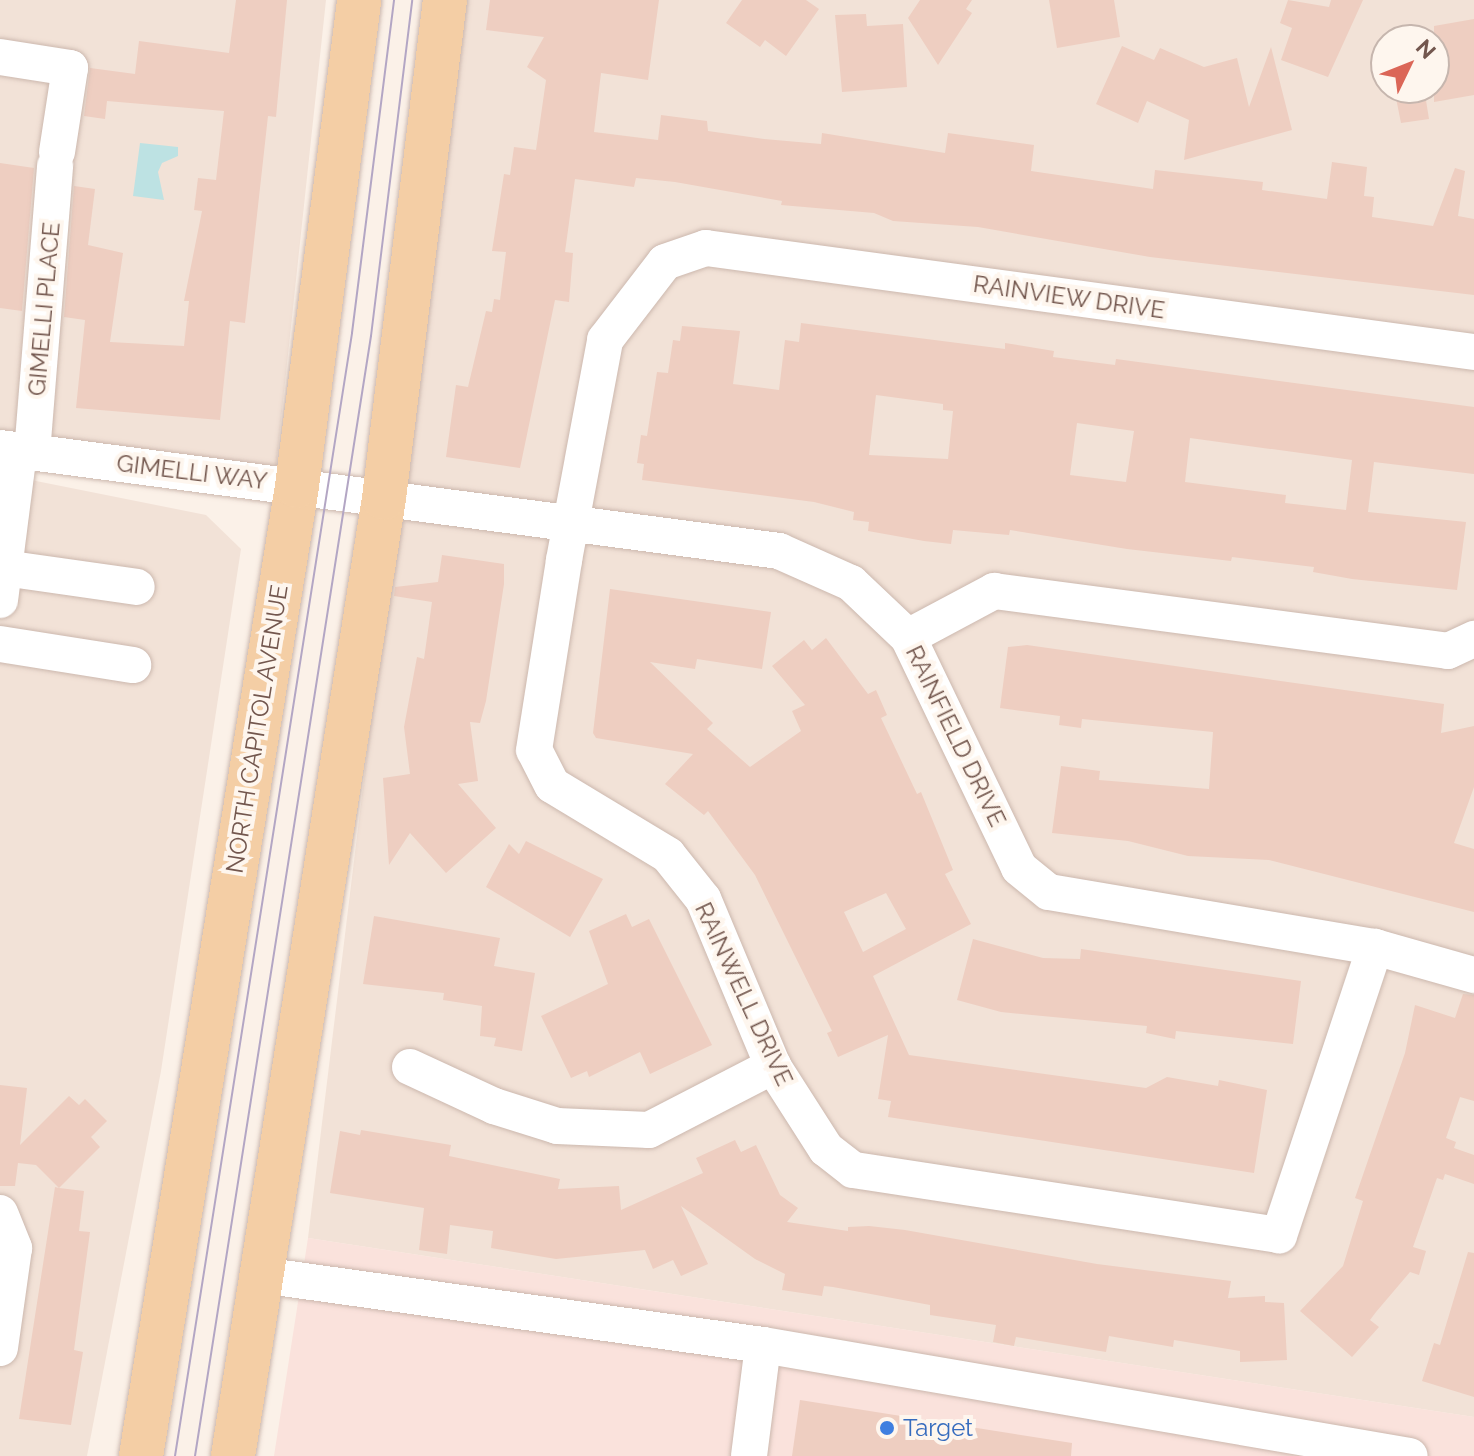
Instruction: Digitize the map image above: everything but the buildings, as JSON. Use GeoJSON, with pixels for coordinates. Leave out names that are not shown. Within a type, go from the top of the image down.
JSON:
{"type":"FeatureCollection","features":[{"type":"Feature","properties":{"kind":"main road","name":"NORTH CAPITOL AVENUE"},"geometry":{"type":"LineString","coordinates":[[141,1456],[297,486],[359,0]]}},
{"type":"Feature","properties":{"kind":"main road"},"geometry":{"type":"LineString","coordinates":[[233,1456],[384,498],[445,0]]}},
{"type":"Feature","properties":{"kind":"street","name":"GIMELLI PLACE"},"geometry":{"type":"LineString","coordinates":[[0,57],[70,68],[17,451],[2,584]]}},
{"type":"Feature","properties":{"kind":"street","name":"RAINVIEW DRIVE"},"geometry":{"type":"LineString","coordinates":[[665,262],[706,248],[1474,352]]}},
{"type":"Feature","properties":{"kind":"street","name":"RAINWELL DRIVE"},"geometry":{"type":"LineString","coordinates":[[665,262],[605,340],[570,525],[534,750],[552,785],[668,855],[703,899],[773,1066],[826,1149],[853,1170],[1279,1235],[1375,947]]}},
{"type":"Feature","properties":{"kind":"street","name":"GIMELLI WAY"},"geometry":{"type":"LineString","coordinates":[[17,451],[384,498]]}},
{"type":"Feature","properties":{"kind":"street","name":"RAINFIELD DRIVE"},"geometry":{"type":"LineString","coordinates":[[384,498],[779,551],[851,583],[908,637],[1019,868],[1049,892],[1375,947],[1474,975]]}},
{"type":"Feature","properties":{"kind":"street"},"geometry":{"type":"LineString","coordinates":[[2,584],[137,587]]}},
{"type":"Feature","properties":{"kind":"street"},"geometry":{"type":"LineString","coordinates":[[908,637],[994,591],[1448,651],[1474,639]]}},
{"type":"Feature","properties":{"kind":"street"},"geometry":{"type":"LineString","coordinates":[[0,644],[133,665]]}},
{"type":"Feature","properties":{"kind":"street"},"geometry":{"type":"LineString","coordinates":[[410,1067],[494,1106],[557,1126],[649,1130],[773,1066]]}},
{"type":"Feature","properties":{"kind":"street"},"geometry":{"type":"LineString","coordinates":[[0,1213],[14,1248],[0,1348]]}},
{"type":"Feature","properties":{"kind":"street"},"geometry":{"type":"LineString","coordinates":[[261,1275],[763,1345],[1410,1456]]}},
{"type":"Feature","properties":{"kind":"street"},"geometry":{"type":"LineString","coordinates":[[749,1456],[763,1345]]}},
{"type":"Feature","properties":{"kind":"shaded area"},"geometry":{"type":"Polygon","coordinates":[[[0,0],[326,0],[275,476],[0,436],[0,0]]]}},
{"type":"Feature","properties":{"kind":"shaded area"},"geometry":{"type":"Polygon","coordinates":[[[459,0],[1474,0],[1474,1417],[308,1238],[459,0]]]}},
{"type":"Feature","properties":{"kind":"shaded area"},"geometry":{"type":"Polygon","coordinates":[[[6,475],[206,515],[241,549],[161,1071],[87,1456],[0,1456],[0,504],[6,475]]]}},
{"type":"Feature","properties":{"kind":"shaded area"},"geometry":{"type":"Polygon","coordinates":[[[308,1238],[1474,1417],[1474,1456],[274,1456],[308,1238]]]}},
{"type":"Feature","properties":{"kind":"water"},"geometry":{"type":"Polygon","coordinates":[[[140,143],[178,147],[178,156],[162,163],[158,172],[164,200],[133,196],[140,143]]]}},
{"type":"Feature","properties":{"kind":"tram line"},"geometry":{"type":"LineString","coordinates":[[175,1456],[352,333],[394,0]]}},
{"type":"Feature","properties":{"kind":"tram line"},"geometry":{"type":"LineString","coordinates":[[195,1456],[371,336],[412,0]]}},
{"type":"Feature","properties":{"kind":"place","name":"Target"},"geometry":{"type":"Point","coordinates":[887,1428]}}]}
